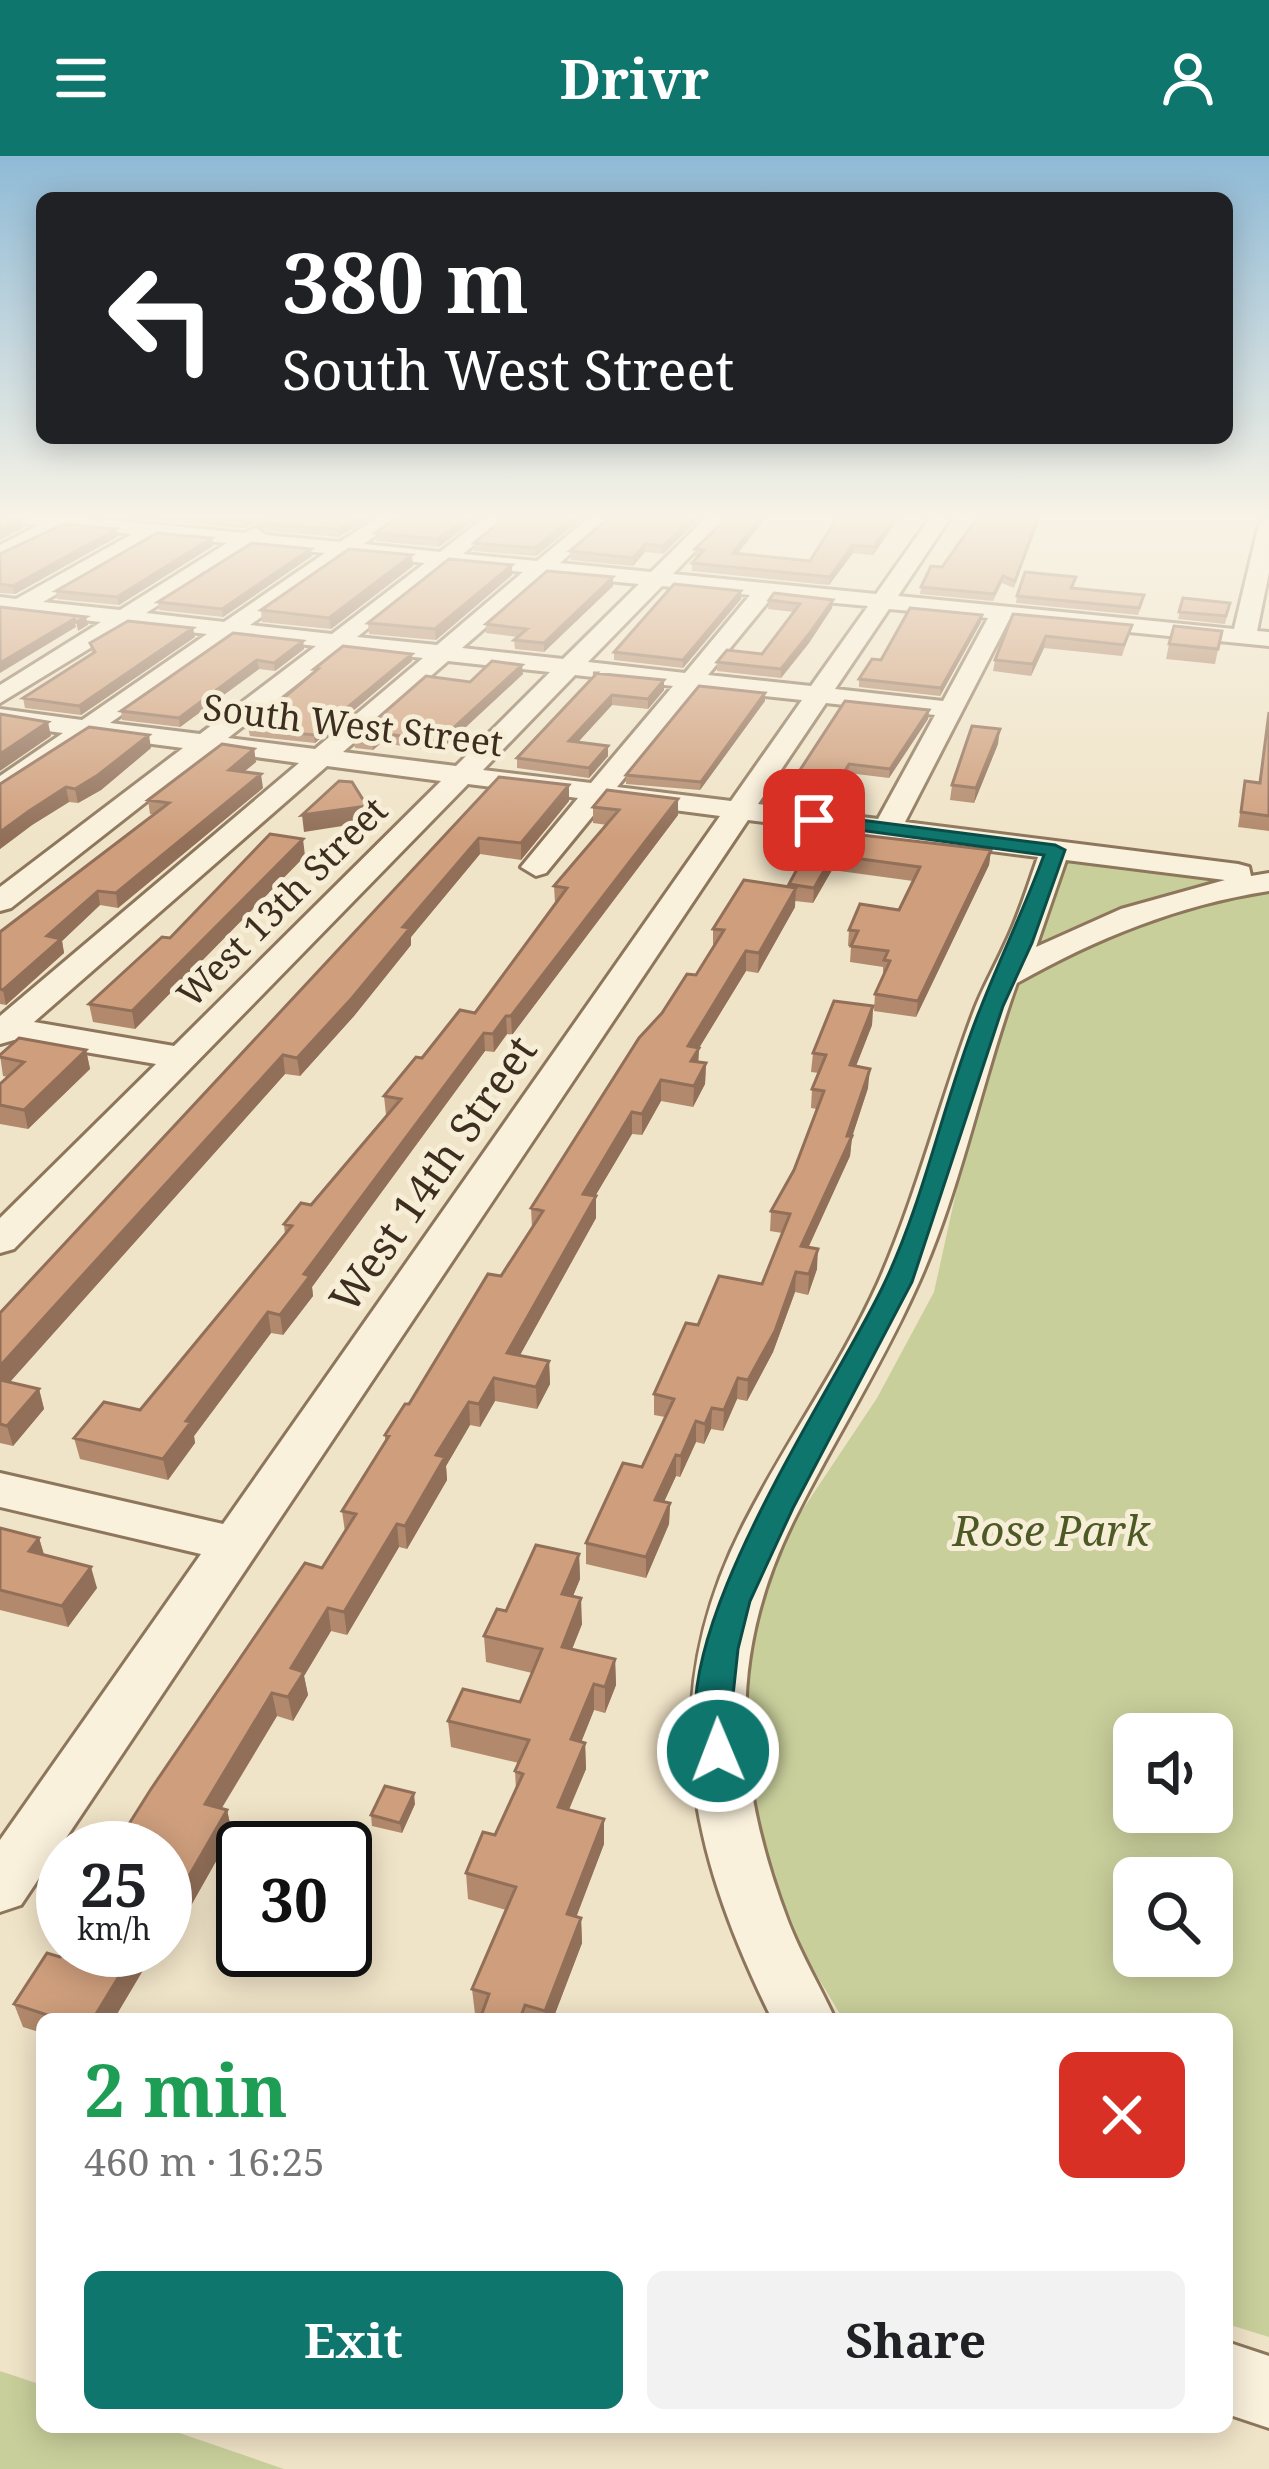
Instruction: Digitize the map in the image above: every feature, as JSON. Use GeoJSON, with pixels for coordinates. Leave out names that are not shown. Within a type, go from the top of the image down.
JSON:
{"type":"FeatureCollection","features":[{"type":"Feature","properties":{"kind":"street"},"geometry":{"type":"LineString","coordinates":[[0,696],[114,623]]}},
{"type":"Feature","properties":{"kind":"street"},"geometry":{"type":"LineString","coordinates":[[168,623],[948,710]]}},
{"type":"Feature","properties":{"kind":"street"},"geometry":{"type":"LineString","coordinates":[[0,788],[234,623]]}},
{"type":"Feature","properties":{"kind":"street"},"geometry":{"type":"LineString","coordinates":[[0,902],[360,623]]}},
{"type":"Feature","properties":{"kind":"street"},"geometry":{"type":"LineString","coordinates":[[3,1030],[477,623]]}},
{"type":"Feature","properties":{"kind":"street","name":"West 13th Street"},"geometry":{"type":"LineString","coordinates":[[0,1241],[613,623]]}},
{"type":"Feature","properties":{"kind":"street"},"geometry":{"type":"LineString","coordinates":[[536,867],[738,623]]}},
{"type":"Feature","properties":{"kind":"street","name":"West 14th Street"},"geometry":{"type":"LineString","coordinates":[[0,1887],[867,623]]}},
{"type":"Feature","properties":{"kind":"street"},"geometry":{"type":"LineString","coordinates":[[887,829],[996,623]]}},
{"type":"Feature","properties":{"kind":"street"},"geometry":{"type":"LineString","coordinates":[[1102,623],[1269,639]]}},
{"type":"Feature","properties":{"kind":"street"},"geometry":{"type":"LineString","coordinates":[[1244,637],[1247,623]]}},
{"type":"Feature","properties":{"kind":"street","name":"South West Street"},"geometry":{"type":"LineString","coordinates":[[0,717],[1269,879]]}},
{"type":"Feature","properties":{"kind":"street"},"geometry":{"type":"LineString","coordinates":[[801,2013],[760,1917],[722,1789],[714,1714],[721,1649],[754,1554],[899,1282],[1003,978],[1028,928],[1055,850]]}},
{"type":"Feature","properties":{"kind":"street"},"geometry":{"type":"LineString","coordinates":[[1003,978],[1105,923],[1157,903],[1269,879]]}},
{"type":"Feature","properties":{"kind":"street"},"geometry":{"type":"LineString","coordinates":[[3,1030],[182,1058]]}},
{"type":"Feature","properties":{"kind":"street"},"geometry":{"type":"LineString","coordinates":[[0,1490],[238,1545]]}},
{"type":"Feature","properties":{"kind":"street"},"geometry":{"type":"LineString","coordinates":[[1233,2380],[1269,2392]]}},
{"type":"Feature","properties":{"kind":"green space","name":"Rose Park"},"geometry":{"type":"Polygon","coordinates":[[[1068,860],[1269,888],[1269,2337],[1233,2326],[1233,2013],[839,2013],[788,1928],[737,1750],[758,1589],[793,1524],[877,1398],[934,1292],[962,1165],[1015,991],[1068,860]]]}},
{"type":"Feature","properties":{"kind":"green space"},"geometry":{"type":"Polygon","coordinates":[[[0,2371],[36,2383],[36,2433],[179,2433],[284,2469],[0,2469],[0,2371]]]}},
{"type":"Feature","properties":{"kind":"building"},"geometry":{"type":"Polygon","coordinates":[[[0,623],[67,623],[0,663],[0,623]]]}},
{"type":"Feature","properties":{"kind":"building"},"geometry":{"type":"Polygon","coordinates":[[[125,623],[193,628],[79,706],[23,698],[95,652],[90,643],[125,623]]]}},
{"type":"Feature","properties":{"kind":"building"},"geometry":{"type":"Polygon","coordinates":[[[368,623],[442,623],[435,629],[368,623]]]}},
{"type":"Feature","properties":{"kind":"building"},"geometry":{"type":"Polygon","coordinates":[[[565,623],[544,643],[514,640],[527,629],[486,624],[565,623]]]}},
{"type":"Feature","properties":{"kind":"building"},"geometry":{"type":"Polygon","coordinates":[[[640,623],[714,623],[683,660],[614,652],[640,623]]]}},
{"type":"Feature","properties":{"kind":"building"},"geometry":{"type":"Polygon","coordinates":[[[786,623],[817,623],[781,669],[717,662],[727,650],[762,654],[786,623]]]}},
{"type":"Feature","properties":{"kind":"building"},"geometry":{"type":"Polygon","coordinates":[[[902,623],[978,623],[941,688],[859,679],[872,659],[881,660],[902,623]]]}},
{"type":"Feature","properties":{"kind":"building"},"geometry":{"type":"Polygon","coordinates":[[[1010,623],[1132,625],[1124,645],[1046,636],[1033,664],[995,660],[1010,623]]]}},
{"type":"Feature","properties":{"kind":"building"},"geometry":{"type":"Polygon","coordinates":[[[1174,626],[1222,631],[1218,649],[1169,644],[1174,626]]]}},
{"type":"Feature","properties":{"kind":"building"},"geometry":{"type":"Polygon","coordinates":[[[233,633],[303,641],[274,663],[257,660],[179,718],[121,711],[233,633]]]}},
{"type":"Feature","properties":{"kind":"building"},"geometry":{"type":"Polygon","coordinates":[[[343,646],[412,654],[314,735],[248,728],[318,669],[314,669],[343,646]]]}},
{"type":"Feature","properties":{"kind":"building"},"geometry":{"type":"Polygon","coordinates":[[[492,661],[522,665],[439,741],[380,733],[372,741],[354,739],[426,676],[470,682],[492,661]]]}},
{"type":"Feature","properties":{"kind":"building"},"geometry":{"type":"Polygon","coordinates":[[[597,673],[664,680],[648,699],[612,695],[569,741],[608,746],[589,768],[517,758],[597,673]]]}},
{"type":"Feature","properties":{"kind":"building"},"geometry":{"type":"Polygon","coordinates":[[[699,686],[765,693],[701,782],[626,775],[699,686]]]}},
{"type":"Feature","properties":{"kind":"building"},"geometry":{"type":"Polygon","coordinates":[[[845,701],[929,710],[890,769],[849,764],[837,784],[825,783],[817,797],[785,793],[845,701]]]}},
{"type":"Feature","properties":{"kind":"building"},"geometry":{"type":"Polygon","coordinates":[[[1269,712],[1269,816],[1241,812],[1245,781],[1260,783],[1269,712]]]}},
{"type":"Feature","properties":{"kind":"building"},"geometry":{"type":"Polygon","coordinates":[[[0,714],[48,722],[0,754],[0,714]]]}},
{"type":"Feature","properties":{"kind":"building"},"geometry":{"type":"Polygon","coordinates":[[[972,726],[1000,729],[976,788],[952,785],[972,726]]]}},
{"type":"Feature","properties":{"kind":"building"},"geometry":{"type":"Polygon","coordinates":[[[89,727],[149,735],[98,775],[75,789],[66,787],[0,832],[0,784],[89,727]]]}},
{"type":"Feature","properties":{"kind":"building"},"geometry":{"type":"Polygon","coordinates":[[[222,744],[254,749],[229,770],[261,774],[116,893],[98,891],[47,936],[61,939],[0,989],[0,932],[169,803],[148,800],[222,744]]]}},
{"type":"Feature","properties":{"kind":"building"},"geometry":{"type":"Polygon","coordinates":[[[499,777],[569,785],[521,843],[479,838],[403,927],[410,928],[352,998],[297,1058],[283,1055],[0,1366],[0,1313],[499,777]]]}},
{"type":"Feature","properties":{"kind":"building"},"geometry":{"type":"Polygon","coordinates":[[[339,781],[352,782],[367,806],[302,815],[339,781]]]}},
{"type":"Feature","properties":{"kind":"building"},"geometry":{"type":"Polygon","coordinates":[[[607,790],[678,799],[511,1016],[493,1034],[484,1033],[304,1274],[310,1276],[280,1315],[268,1312],[163,1459],[74,1438],[104,1402],[140,1410],[292,1226],[284,1224],[301,1203],[311,1205],[401,1099],[384,1096],[416,1057],[422,1058],[460,1010],[475,1013],[567,888],[554,886],[619,810],[593,807],[607,790]]]}},
{"type":"Feature","properties":{"kind":"building"},"geometry":{"type":"Polygon","coordinates":[[[818,830],[991,850],[918,1001],[875,994],[890,961],[884,960],[888,951],[851,946],[858,931],[849,930],[860,904],[899,910],[920,867],[833,855],[814,888],[789,884],[818,830]]]}},
{"type":"Feature","properties":{"kind":"building"},"geometry":{"type":"Polygon","coordinates":[[[270,834],[303,839],[132,1011],[89,1004],[162,937],[170,938],[270,834]]]}},
{"type":"Feature","properties":{"kind":"building"},"geometry":{"type":"Polygon","coordinates":[[[744,880],[796,888],[759,953],[746,951],[688,1046],[699,1048],[691,1061],[706,1063],[694,1086],[661,1080],[642,1114],[632,1112],[583,1194],[596,1196],[507,1353],[549,1361],[536,1387],[494,1378],[479,1404],[469,1402],[436,1455],[445,1457],[405,1526],[397,1524],[344,1612],[328,1608],[291,1668],[304,1672],[288,1697],[272,1693],[205,1804],[227,1810],[216,1821],[192,1871],[192,1821],[131,1821],[305,1563],[322,1568],[356,1514],[342,1511],[389,1436],[385,1435],[488,1274],[501,1276],[543,1211],[531,1208],[639,1038],[687,974],[696,975],[724,930],[713,929],[744,880]]]}},
{"type":"Feature","properties":{"kind":"building"},"geometry":{"type":"Polygon","coordinates":[[[834,1001],[873,1006],[850,1065],[870,1069],[847,1136],[852,1136],[801,1246],[818,1249],[809,1274],[796,1272],[775,1331],[748,1380],[738,1378],[724,1410],[712,1408],[705,1424],[696,1421],[681,1456],[676,1455],[655,1500],[670,1503],[646,1557],[586,1543],[623,1463],[642,1467],[674,1399],[654,1394],[686,1323],[698,1325],[719,1276],[762,1284],[790,1214],[771,1211],[794,1170],[824,1091],[812,1089],[826,1055],[813,1053],[834,1001]]]}},
{"type":"Feature","properties":{"kind":"building"},"geometry":{"type":"Polygon","coordinates":[[[19,1038],[86,1050],[24,1110],[0,1105],[0,1084],[24,1062],[0,1055],[19,1038]]]}},
{"type":"Feature","properties":{"kind":"building"},"geometry":{"type":"Polygon","coordinates":[[[0,1380],[39,1389],[7,1426],[0,1424],[0,1380]]]}},
{"type":"Feature","properties":{"kind":"building"},"geometry":{"type":"Polygon","coordinates":[[[0,1528],[39,1538],[29,1551],[91,1567],[62,1606],[0,1590],[0,1528]]]}},
{"type":"Feature","properties":{"kind":"building"},"geometry":{"type":"Polygon","coordinates":[[[536,1545],[579,1554],[562,1594],[581,1598],[562,1647],[615,1659],[605,1687],[594,1684],[571,1739],[585,1743],[558,1807],[604,1819],[567,1914],[581,1918],[545,2011],[525,2005],[522,2013],[482,2013],[489,1994],[472,1989],[516,1887],[466,1873],[483,1832],[495,1835],[523,1774],[515,1771],[529,1740],[448,1721],[463,1689],[520,1702],[542,1649],[484,1636],[497,1609],[506,1611],[536,1545]]]}},
{"type":"Feature","properties":{"kind":"building"},"geometry":{"type":"Polygon","coordinates":[[[385,1786],[414,1793],[400,1823],[371,1815],[385,1786]]]}},
{"type":"Feature","properties":{"kind":"building"},"geometry":{"type":"Polygon","coordinates":[[[36,1970],[36,1977],[119,1977],[97,2013],[41,2013],[14,2004],[36,1970]]]}},
{"type":"Feature","properties":{"kind":"route"},"geometry":{"type":"LineString","coordinates":[[718,1751],[714,1714],[721,1649],[734,1601],[754,1554],[899,1282],[992,1006],[1022,943],[1055,850],[814,820]]}}]}
